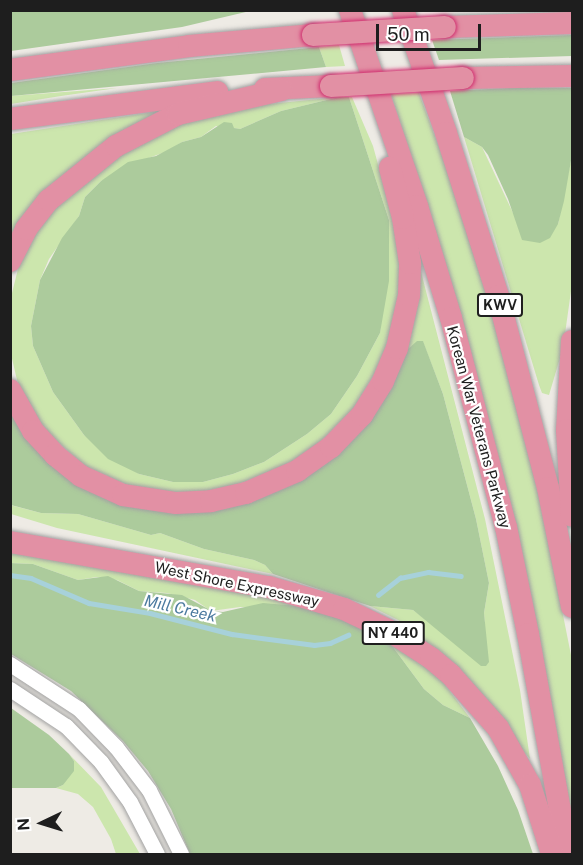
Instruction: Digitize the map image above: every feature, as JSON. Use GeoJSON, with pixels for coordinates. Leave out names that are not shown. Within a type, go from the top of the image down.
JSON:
{"type":"FeatureCollection","features":[{"type":"Feature","properties":{"kind":"highway"},"geometry":{"type":"LineString","coordinates":[[10,390],[33,431],[55,455],[95,483],[123,495],[149,501],[194,503],[246,493],[297,471],[331,447],[346,433],[373,399],[391,365],[407,313],[410,278],[407,242],[398,198],[348,10]]}},
{"type":"Feature","properties":{"kind":"highway","name":"Korean War Veterans Parkway"},"geometry":{"type":"LineString","coordinates":[[348,10],[417,206],[451,318],[506,527],[568,855]]}},
{"type":"Feature","properties":{"kind":"highway","name":"KWV"},"geometry":{"type":"LineString","coordinates":[[403,10],[455,160],[500,306],[545,478],[573,607]]}},
{"type":"Feature","properties":{"kind":"highway"},"geometry":{"type":"LineString","coordinates":[[10,70],[170,49],[313,36],[445,27],[573,23]]}},
{"type":"Feature","properties":{"kind":"highway"},"geometry":{"type":"LineString","coordinates":[[10,119],[186,95],[254,89],[281,90],[463,78],[573,76]]}},
{"type":"Feature","properties":{"kind":"highway"},"geometry":{"type":"LineString","coordinates":[[10,261],[26,229],[49,200],[116,146],[178,114],[281,90]]}},
{"type":"Feature","properties":{"kind":"highway"},"geometry":{"type":"LineString","coordinates":[[573,341],[567,430],[573,516]]}},
{"type":"Feature","properties":{"kind":"highway","name":"West Shore Expressway"},"geometry":{"type":"LineString","coordinates":[[10,542],[269,587],[344,609],[388,630],[451,675],[498,728],[530,785],[552,855]]}},
{"type":"Feature","properties":{"kind":"street"},"geometry":{"type":"LineString","coordinates":[[10,664],[79,708],[117,747],[154,797],[181,855]]}},
{"type":"Feature","properties":{"kind":"street"},"geometry":{"type":"LineString","coordinates":[[10,689],[66,726],[101,762],[130,802],[157,855]]}},
{"type":"Feature","properties":{"kind":"green space"},"geometry":{"type":"Polygon","coordinates":[[[10,11],[250,11],[182,27],[11,51],[10,11]]]}},
{"type":"Feature","properties":{"kind":"green space"},"geometry":{"type":"Polygon","coordinates":[[[572,35],[572,56],[439,60],[432,40],[572,35]]]}},
{"type":"Feature","properties":{"kind":"green space"},"geometry":{"type":"Polygon","coordinates":[[[339,45],[345,66],[326,67],[319,47],[339,45]]]}},
{"type":"Feature","properties":{"kind":"green space"},"geometry":{"type":"Polygon","coordinates":[[[319,47],[326,67],[11,96],[11,83],[157,63],[319,47]]]}},
{"type":"Feature","properties":{"kind":"green space"},"geometry":{"type":"Polygon","coordinates":[[[117,88],[61,96],[11,104],[11,96],[117,88]]]}},
{"type":"Feature","properties":{"kind":"green space"},"geometry":{"type":"Polygon","coordinates":[[[572,88],[572,155],[564,201],[558,224],[550,238],[540,243],[522,240],[508,199],[488,155],[482,147],[464,137],[450,91],[572,88]]]}},
{"type":"Feature","properties":{"kind":"green space"},"geometry":{"type":"Polygon","coordinates":[[[419,93],[466,221],[522,422],[543,515],[572,660],[572,840],[449,274],[391,94],[419,93]]]}},
{"type":"Feature","properties":{"kind":"green space"},"geometry":{"type":"Polygon","coordinates":[[[339,97],[281,111],[240,129],[216,126],[201,137],[182,142],[168,151],[143,160],[101,181],[85,197],[79,216],[49,259],[40,280],[31,326],[33,346],[53,392],[84,435],[139,474],[173,482],[203,482],[264,462],[307,434],[331,414],[357,376],[380,333],[389,220],[349,97],[352,97],[373,146],[393,219],[401,262],[396,316],[379,366],[353,409],[314,448],[286,465],[231,487],[176,493],[132,487],[85,466],[47,432],[27,403],[17,380],[10,350],[11,297],[18,269],[30,242],[46,218],[106,163],[172,126],[230,108],[339,97]]]}},
{"type":"Feature","properties":{"kind":"green space"},"geometry":{"type":"Polygon","coordinates":[[[339,97],[349,97],[389,220],[389,281],[380,333],[357,376],[331,414],[307,434],[264,462],[233,474],[203,482],[173,482],[139,474],[108,459],[84,435],[53,392],[33,346],[31,326],[40,280],[62,238],[79,216],[85,197],[101,181],[128,162],[156,156],[182,142],[201,137],[224,122],[232,123],[234,128],[240,129],[281,111],[339,97]]]}},
{"type":"Feature","properties":{"kind":"green space"},"geometry":{"type":"Polygon","coordinates":[[[160,111],[11,244],[11,134],[160,111]]]}},
{"type":"Feature","properties":{"kind":"green space"},"geometry":{"type":"Polygon","coordinates":[[[464,137],[482,147],[513,213],[558,224],[572,155],[572,284],[563,348],[549,395],[542,393],[539,385],[464,137]]]}},
{"type":"Feature","properties":{"kind":"green space"},"geometry":{"type":"Polygon","coordinates":[[[420,268],[485,519],[520,690],[530,759],[446,658],[398,620],[370,606],[413,610],[433,625],[485,627],[484,613],[489,583],[476,519],[443,394],[423,342],[406,351],[420,268]]]}},
{"type":"Feature","properties":{"kind":"green space"},"geometry":{"type":"Polygon","coordinates":[[[417,341],[423,341],[443,394],[476,519],[489,583],[484,613],[489,662],[486,666],[481,666],[413,610],[370,606],[273,574],[265,565],[254,560],[204,549],[160,533],[151,535],[78,514],[41,513],[11,505],[10,405],[120,500],[294,481],[417,341]]]}},
{"type":"Feature","properties":{"kind":"green space"},"geometry":{"type":"Polygon","coordinates":[[[10,505],[41,513],[78,514],[151,535],[160,533],[204,549],[254,560],[265,565],[273,574],[57,528],[11,514],[10,505]]]}},
{"type":"Feature","properties":{"kind":"green space"},"geometry":{"type":"Polygon","coordinates":[[[10,550],[309,607],[240,607],[211,611],[195,600],[167,593],[139,591],[117,580],[97,577],[78,580],[33,564],[11,563],[10,550]]]}},
{"type":"Feature","properties":{"kind":"green space"},"geometry":{"type":"Polygon","coordinates":[[[10,563],[33,564],[78,580],[108,576],[139,591],[182,595],[212,611],[223,612],[263,603],[309,607],[339,616],[390,643],[424,689],[443,705],[470,718],[498,766],[518,810],[533,854],[190,854],[171,809],[148,771],[123,741],[71,691],[11,654],[10,563]]]}},
{"type":"Feature","properties":{"kind":"green space"},"geometry":{"type":"Polygon","coordinates":[[[390,643],[407,652],[442,681],[470,718],[443,705],[424,689],[390,643]]]}},
{"type":"Feature","properties":{"kind":"green space"},"geometry":{"type":"Polygon","coordinates":[[[11,708],[49,735],[74,761],[74,771],[63,785],[56,788],[11,788],[11,708]]]}},
{"type":"Feature","properties":{"kind":"green space"},"geometry":{"type":"Polygon","coordinates":[[[69,754],[101,787],[140,854],[116,854],[111,839],[93,807],[78,794],[56,788],[63,785],[74,761],[69,754]]]}},
{"type":"Feature","properties":{"kind":"waterway","name":"Mill Creek"},"geometry":{"type":"LineString","coordinates":[[378,595],[400,578],[428,572],[461,576]]}},
{"type":"Feature","properties":{"kind":"waterway","name":"Mill Creek"},"geometry":{"type":"LineString","coordinates":[[10,575],[31,578],[89,603],[150,613],[232,634],[314,645],[330,643],[348,635]]}}]}
